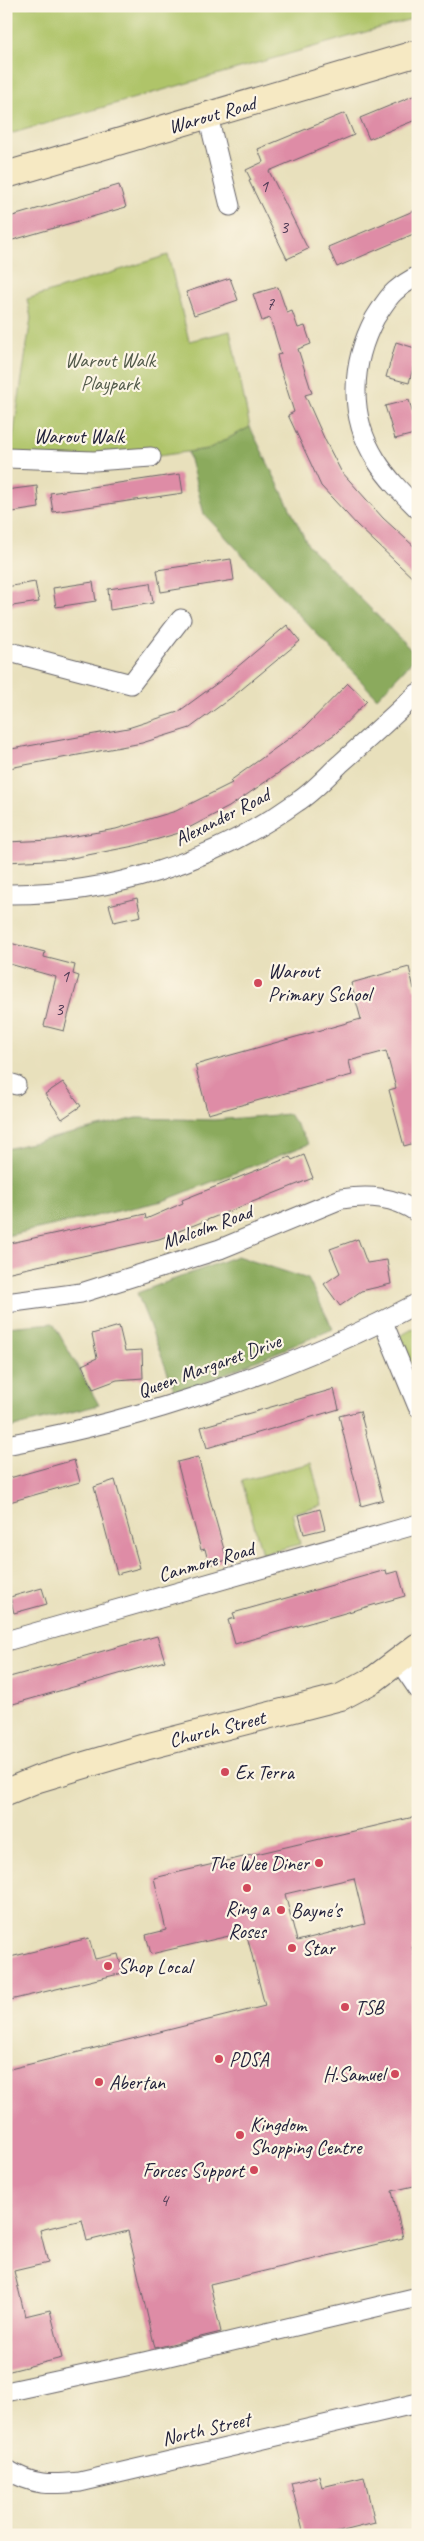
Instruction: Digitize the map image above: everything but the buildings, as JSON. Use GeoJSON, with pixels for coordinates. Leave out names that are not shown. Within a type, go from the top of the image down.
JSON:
{"type":"FeatureCollection","features":[{"type":"Feature","properties":{"kind":"street","name":"Warout Road"},"geometry":{"type":"LineString","coordinates":[[6,175],[418,53]]}},
{"type":"Feature","properties":{"kind":"street"},"geometry":{"type":"LineString","coordinates":[[208,116],[230,206]]}},
{"type":"Feature","properties":{"kind":"street"},"geometry":{"type":"LineString","coordinates":[[418,276],[395,291],[374,322],[360,355],[355,397],[358,418],[375,459],[388,478],[418,510]]}},
{"type":"Feature","properties":{"kind":"street","name":"Warout Walk"},"geometry":{"type":"LineString","coordinates":[[6,458],[94,460],[151,457]]}},
{"type":"Feature","properties":{"kind":"street"},"geometry":{"type":"LineString","coordinates":[[6,652],[131,684],[181,619]]}},
{"type":"Feature","properties":{"kind":"street","name":"Alexander Road"},"geometry":{"type":"LineString","coordinates":[[6,894],[61,892],[102,885],[173,867],[223,846],[262,825],[299,801],[418,693]]}},
{"type":"Feature","properties":{"kind":"street","name":"Malcolm Road"},"geometry":{"type":"LineString","coordinates":[[6,1303],[81,1293],[220,1249],[341,1199],[361,1196],[379,1197],[392,1200],[418,1213]]}},
{"type":"Feature","properties":{"kind":"street","name":"Queen Margaret Drive"},"geometry":{"type":"LineString","coordinates":[[6,1445],[133,1417],[278,1367],[383,1322],[418,1304]]}},
{"type":"Feature","properties":{"kind":"street"},"geometry":{"type":"LineString","coordinates":[[383,1322],[418,1407]]}},
{"type":"Feature","properties":{"kind":"street","name":"Canmore Road"},"geometry":{"type":"LineString","coordinates":[[6,1642],[418,1524]]}},
{"type":"Feature","properties":{"kind":"street"},"geometry":{"type":"LineString","coordinates":[[409,1654],[418,1689]]}},
{"type":"Feature","properties":{"kind":"street","name":"Church Street"},"geometry":{"type":"LineString","coordinates":[[6,1792],[38,1779],[145,1747],[341,1697],[374,1680],[409,1654]]}},
{"type":"Feature","properties":{"kind":"street"},"geometry":{"type":"LineString","coordinates":[[6,2392],[144,2362],[418,2297]]}},
{"type":"Feature","properties":{"kind":"street","name":"North Street"},"geometry":{"type":"LineString","coordinates":[[6,2469],[29,2482],[44,2485],[80,2482],[418,2403]]}},
{"type":"Feature","properties":{"kind":"green space"},"geometry":{"type":"Polygon","coordinates":[[[6,6],[418,6],[418,17],[6,135],[6,6]]]}},
{"type":"Feature","properties":{"kind":"green space","name":"Warout Walk Playpark"},"geometry":{"type":"Polygon","coordinates":[[[168,255],[189,341],[230,331],[250,427],[208,449],[151,457],[10,458],[31,318],[27,299],[168,255]]]}},
{"type":"Feature","properties":{"kind":"green space"},"geometry":{"type":"Polygon","coordinates":[[[250,427],[308,545],[417,656],[377,698],[204,514],[188,452],[208,449],[250,427]]]}},
{"type":"Feature","properties":{"kind":"green space"},"geometry":{"type":"Polygon","coordinates":[[[289,1114],[309,1144],[163,1201],[6,1236],[6,1149],[137,1118],[214,1120],[289,1114]]]}},
{"type":"Feature","properties":{"kind":"green space"},"geometry":{"type":"Polygon","coordinates":[[[237,1256],[308,1279],[333,1329],[176,1394],[137,1293],[237,1256]]]}},
{"type":"Feature","properties":{"kind":"green space"},"geometry":{"type":"Polygon","coordinates":[[[53,1323],[99,1405],[6,1429],[6,1327],[53,1323]]]}},
{"type":"Feature","properties":{"kind":"green space"},"geometry":{"type":"Polygon","coordinates":[[[418,1326],[418,1407],[391,1341],[418,1326]]]}},
{"type":"Feature","properties":{"kind":"green space"},"geometry":{"type":"Polygon","coordinates":[[[311,1463],[322,1505],[292,1513],[300,1544],[262,1554],[242,1481],[311,1463]]]}},
{"type":"Feature","properties":{"kind":"place","name":"Warout Primary School"},"geometry":{"type":"Point","coordinates":[258,983]}},
{"type":"Feature","properties":{"kind":"place","name":"Ex Terra"},"geometry":{"type":"Point","coordinates":[225,1772]}},
{"type":"Feature","properties":{"kind":"place","name":"The Wee Diner"},"geometry":{"type":"Point","coordinates":[319,1863]}},
{"type":"Feature","properties":{"kind":"place","name":"Ring a Roses"},"geometry":{"type":"Point","coordinates":[247,1888]}},
{"type":"Feature","properties":{"kind":"place","name":"Bayne's"},"geometry":{"type":"Point","coordinates":[281,1910]}},
{"type":"Feature","properties":{"kind":"place","name":"Star"},"geometry":{"type":"Point","coordinates":[292,1948]}},
{"type":"Feature","properties":{"kind":"place","name":"Shop Local"},"geometry":{"type":"Point","coordinates":[108,1966]}},
{"type":"Feature","properties":{"kind":"place","name":"TSB"},"geometry":{"type":"Point","coordinates":[345,2007]}},
{"type":"Feature","properties":{"kind":"place","name":"PDSA"},"geometry":{"type":"Point","coordinates":[219,2059]}},
{"type":"Feature","properties":{"kind":"place","name":"H.Samuel"},"geometry":{"type":"Point","coordinates":[395,2074]}},
{"type":"Feature","properties":{"kind":"place","name":"Abertan"},"geometry":{"type":"Point","coordinates":[99,2082]}},
{"type":"Feature","properties":{"kind":"place","name":"Kingdom Shopping Centre"},"geometry":{"type":"Point","coordinates":[240,2135]}},
{"type":"Feature","properties":{"kind":"place","name":"Forces Support"},"geometry":{"type":"Point","coordinates":[254,2170]}}]}
